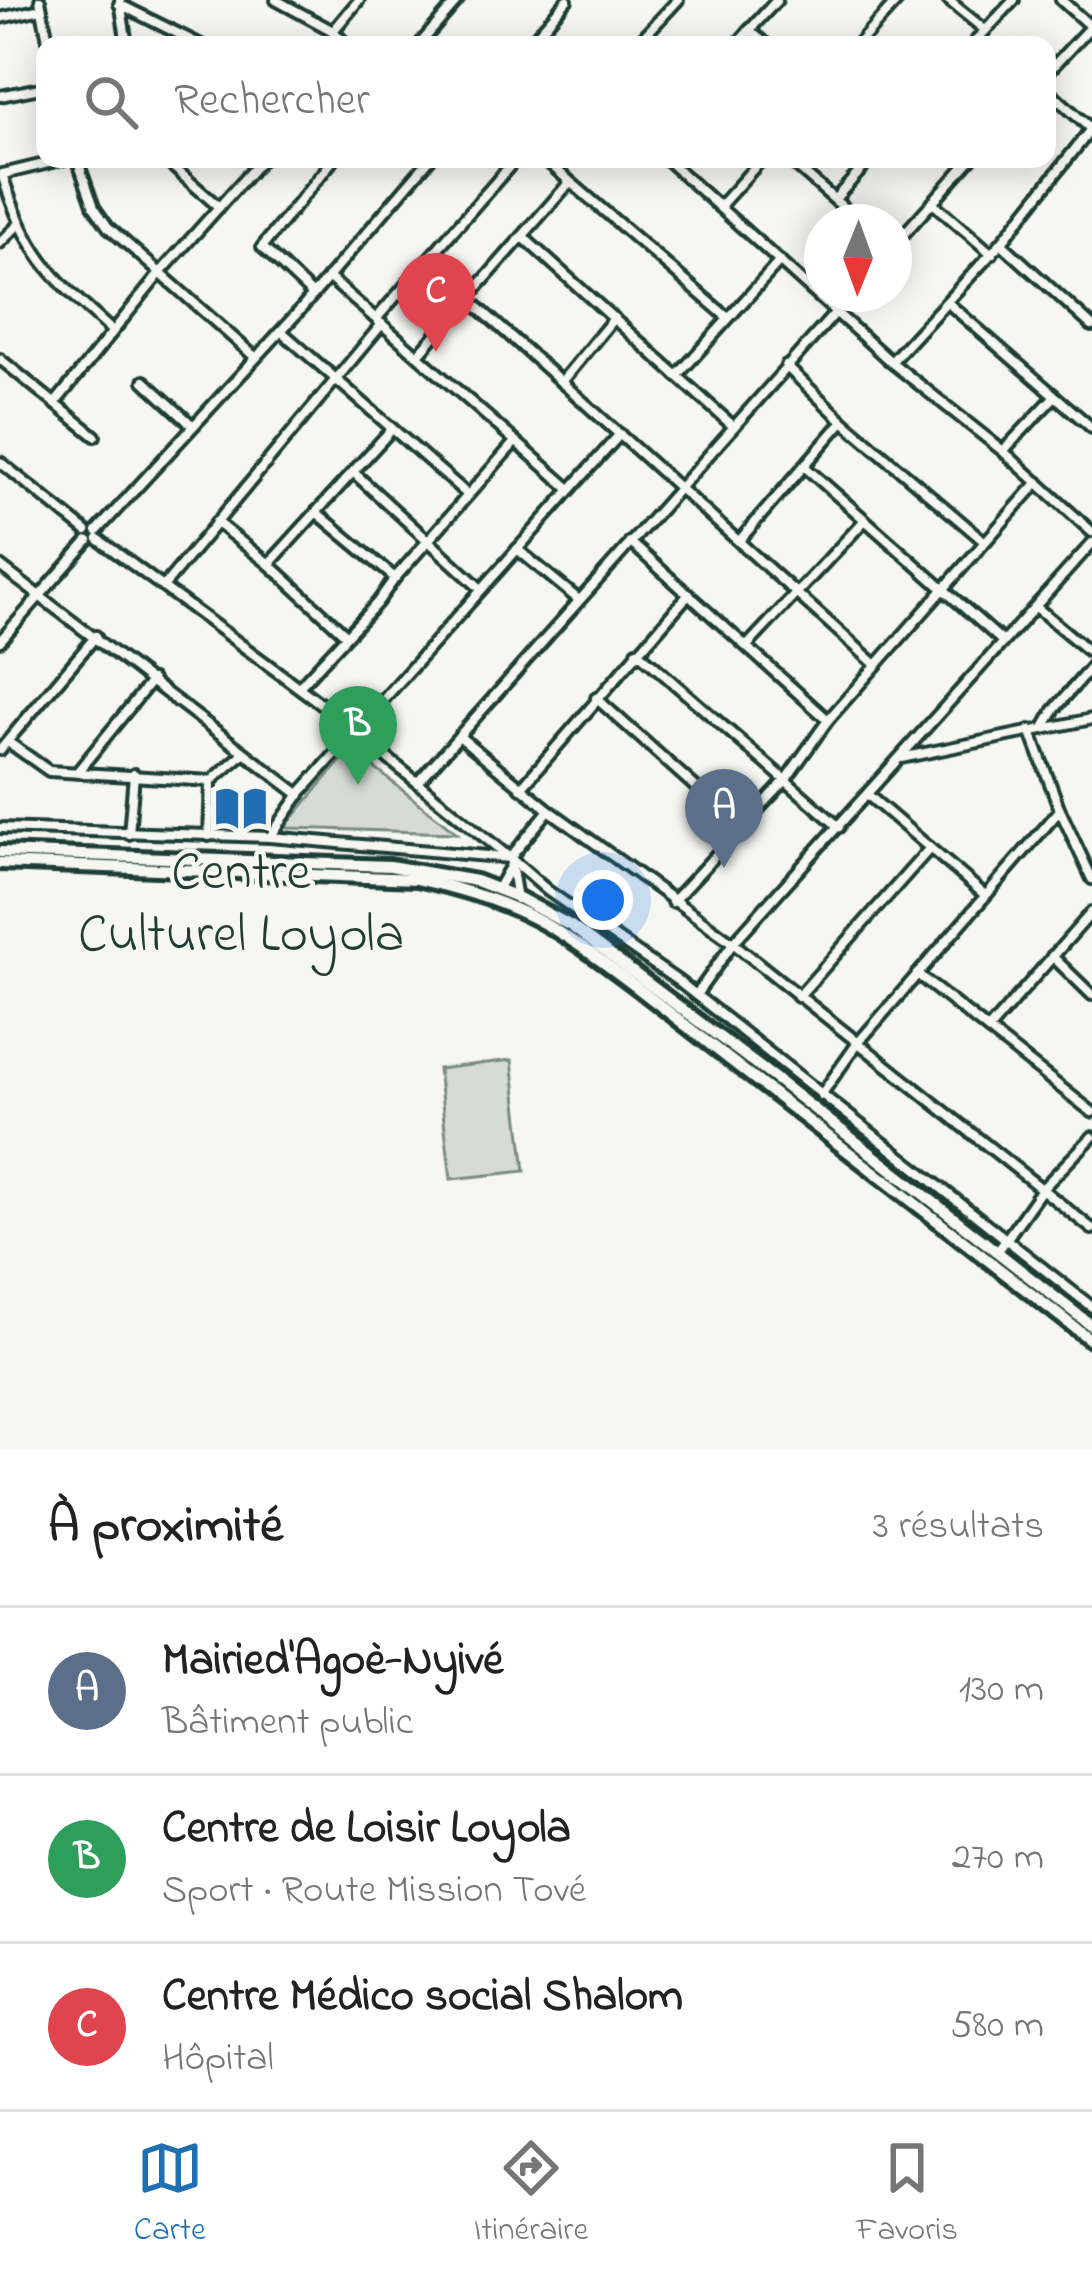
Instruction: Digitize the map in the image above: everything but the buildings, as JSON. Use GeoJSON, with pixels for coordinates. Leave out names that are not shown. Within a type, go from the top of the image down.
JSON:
{"type":"FeatureCollection","features":[{"type":"Feature","properties":{"kind":"main road"},"geometry":{"type":"LineString","coordinates":[[0,852],[390,866],[497,889],[733,1054],[998,1251],[1092,1341]]}},
{"type":"Feature","properties":{"kind":"main road"},"geometry":{"type":"LineString","coordinates":[[0,863],[417,879],[516,901]]}},
{"type":"Feature","properties":{"kind":"main road"},"geometry":{"type":"LineString","coordinates":[[733,1054],[1043,1296],[1092,1326]]}},
{"type":"Feature","properties":{"kind":"street"},"geometry":{"type":"LineString","coordinates":[[276,0],[338,36]]}},
{"type":"Feature","properties":{"kind":"street"},"geometry":{"type":"LineString","coordinates":[[333,31],[359,0]]}},
{"type":"Feature","properties":{"kind":"street"},"geometry":{"type":"LineString","coordinates":[[427,36],[458,0]]}},
{"type":"Feature","properties":{"kind":"street"},"geometry":{"type":"LineString","coordinates":[[539,36],[566,0]]}},
{"type":"Feature","properties":{"kind":"street"},"geometry":{"type":"LineString","coordinates":[[649,36],[678,0]]}},
{"type":"Feature","properties":{"kind":"street"},"geometry":{"type":"LineString","coordinates":[[744,36],[777,0]]}},
{"type":"Feature","properties":{"kind":"street"},"geometry":{"type":"LineString","coordinates":[[865,36],[898,0]]}},
{"type":"Feature","properties":{"kind":"street"},"geometry":{"type":"LineString","coordinates":[[948,0],[985,30]]}},
{"type":"Feature","properties":{"kind":"street"},"geometry":{"type":"LineString","coordinates":[[980,36],[1014,0]]}},
{"type":"Feature","properties":{"kind":"street"},"geometry":{"type":"LineString","coordinates":[[1056,64],[1091,27],[1061,0]]}},
{"type":"Feature","properties":{"kind":"street"},"geometry":{"type":"LineString","coordinates":[[120,2],[126,36]]}},
{"type":"Feature","properties":{"kind":"street"},"geometry":{"type":"LineString","coordinates":[[120,2],[184,36]]}},
{"type":"Feature","properties":{"kind":"street"},"geometry":{"type":"LineString","coordinates":[[0,18],[40,5],[48,36]]}},
{"type":"Feature","properties":{"kind":"street"},"geometry":{"type":"LineString","coordinates":[[749,30],[756,36]]}},
{"type":"Feature","properties":{"kind":"street"},"geometry":{"type":"LineString","coordinates":[[0,97],[36,89]]}},
{"type":"Feature","properties":{"kind":"street"},"geometry":{"type":"LineString","coordinates":[[891,362],[992,254],[1091,130],[1056,97]]}},
{"type":"Feature","properties":{"kind":"street"},"geometry":{"type":"LineString","coordinates":[[36,166],[1,175],[18,225],[48,270],[111,330]]}},
{"type":"Feature","properties":{"kind":"street"},"geometry":{"type":"LineString","coordinates":[[80,168],[94,206],[108,226],[255,357]]}},
{"type":"Feature","properties":{"kind":"street"},"geometry":{"type":"LineString","coordinates":[[175,168],[219,207]]}},
{"type":"Feature","properties":{"kind":"street"},"geometry":{"type":"LineString","coordinates":[[56,402],[160,272],[254,168]]}},
{"type":"Feature","properties":{"kind":"street"},"geometry":{"type":"LineString","coordinates":[[313,296],[262,248],[327,168]]}},
{"type":"Feature","properties":{"kind":"street"},"geometry":{"type":"LineString","coordinates":[[0,641],[313,296],[422,168]]}},
{"type":"Feature","properties":{"kind":"street"},"geometry":{"type":"LineString","coordinates":[[163,587],[508,168]]}},
{"type":"Feature","properties":{"kind":"street"},"geometry":{"type":"LineString","coordinates":[[554,168],[728,318]]}},
{"type":"Feature","properties":{"kind":"street"},"geometry":{"type":"LineString","coordinates":[[676,168],[891,362],[1003,452],[1092,532]]}},
{"type":"Feature","properties":{"kind":"street"},"geometry":{"type":"LineString","coordinates":[[719,207],[755,168]]}},
{"type":"Feature","properties":{"kind":"street"},"geometry":{"type":"LineString","coordinates":[[799,168],[840,204]]}},
{"type":"Feature","properties":{"kind":"street"},"geometry":{"type":"LineString","coordinates":[[835,199],[863,168]]}},
{"type":"Feature","properties":{"kind":"street"},"geometry":{"type":"LineString","coordinates":[[912,227],[964,168]]}},
{"type":"Feature","properties":{"kind":"street"},"geometry":{"type":"LineString","coordinates":[[418,356],[570,182]]}},
{"type":"Feature","properties":{"kind":"street"},"geometry":{"type":"LineString","coordinates":[[934,204],[992,254]]}},
{"type":"Feature","properties":{"kind":"street"},"geometry":{"type":"LineString","coordinates":[[0,244],[18,225]]}},
{"type":"Feature","properties":{"kind":"street"},"geometry":{"type":"LineString","coordinates":[[524,237],[734,426]]}},
{"type":"Feature","properties":{"kind":"street"},"geometry":{"type":"LineString","coordinates":[[1001,243],[1090,321]]}},
{"type":"Feature","properties":{"kind":"street"},"geometry":{"type":"LineString","coordinates":[[677,376],[780,261]]}},
{"type":"Feature","properties":{"kind":"street"},"geometry":{"type":"LineString","coordinates":[[328,277],[571,489]]}},
{"type":"Feature","properties":{"kind":"street"},"geometry":{"type":"LineString","coordinates":[[470,300],[875,664]]}},
{"type":"Feature","properties":{"kind":"street"},"geometry":{"type":"LineString","coordinates":[[947,303],[1091,425]]}},
{"type":"Feature","properties":{"kind":"street"},"geometry":{"type":"LineString","coordinates":[[419,781],[836,313]]}},
{"type":"Feature","properties":{"kind":"street"},"geometry":{"type":"LineString","coordinates":[[562,382],[614,318]]}},
{"type":"Feature","properties":{"kind":"street"},"geometry":{"type":"LineString","coordinates":[[281,331],[468,495]]}},
{"type":"Feature","properties":{"kind":"street"},"geometry":{"type":"LineString","coordinates":[[0,359],[95,436]]}},
{"type":"Feature","properties":{"kind":"street"},"geometry":{"type":"LineString","coordinates":[[786,366],[985,542]]}},
{"type":"Feature","properties":{"kind":"street"},"geometry":{"type":"LineString","coordinates":[[144,382],[193,426]]}},
{"type":"Feature","properties":{"kind":"street"},"geometry":{"type":"LineString","coordinates":[[1003,452],[1054,397]]}},
{"type":"Feature","properties":{"kind":"street"},"geometry":{"type":"LineString","coordinates":[[739,541],[843,421]]}},
{"type":"Feature","properties":{"kind":"street"},"geometry":{"type":"LineString","coordinates":[[269,564],[392,429]]}},
{"type":"Feature","properties":{"kind":"street"},"geometry":{"type":"LineString","coordinates":[[270,837],[300,794],[620,434]]}},
{"type":"Feature","properties":{"kind":"street"},"geometry":{"type":"LineString","coordinates":[[298,688],[515,442]]}},
{"type":"Feature","properties":{"kind":"street"},"geometry":{"type":"LineString","coordinates":[[0,462],[419,781],[548,891],[696,995],[1092,1306]]}},
{"type":"Feature","properties":{"kind":"street"},"geometry":{"type":"LineString","coordinates":[[804,466],[1002,641]]}},
{"type":"Feature","properties":{"kind":"street"},"geometry":{"type":"LineString","coordinates":[[353,472],[481,589]]}},
{"type":"Feature","properties":{"kind":"street"},"geometry":{"type":"LineString","coordinates":[[672,902],[784,782],[827,720],[1038,482]]}},
{"type":"Feature","properties":{"kind":"street"},"geometry":{"type":"LineString","coordinates":[[316,512],[395,578]]}},
{"type":"Feature","properties":{"kind":"street"},"geometry":{"type":"LineString","coordinates":[[747,646],[865,520]]}},
{"type":"Feature","properties":{"kind":"street"},"geometry":{"type":"LineString","coordinates":[[216,522],[346,635]]}},
{"type":"Feature","properties":{"kind":"street"},"geometry":{"type":"LineString","coordinates":[[631,542],[827,720]]}},
{"type":"Feature","properties":{"kind":"street"},"geometry":{"type":"LineString","coordinates":[[696,995],[733,943],[1092,543]]}},
{"type":"Feature","properties":{"kind":"street"},"geometry":{"type":"LineString","coordinates":[[517,549],[579,600]]}},
{"type":"Feature","properties":{"kind":"street"},"geometry":{"type":"LineString","coordinates":[[0,566],[300,794]]}},
{"type":"Feature","properties":{"kind":"street"},"geometry":{"type":"LineString","coordinates":[[521,788],[689,594]]}},
{"type":"Feature","properties":{"kind":"street"},"geometry":{"type":"LineString","coordinates":[[1036,608],[1092,654]]}},
{"type":"Feature","properties":{"kind":"street"},"geometry":{"type":"LineString","coordinates":[[0,751],[96,636]]}},
{"type":"Feature","properties":{"kind":"street"},"geometry":{"type":"LineString","coordinates":[[638,651],[839,827]]}},
{"type":"Feature","properties":{"kind":"street"},"geometry":{"type":"LineString","coordinates":[[1045,728],[1054,710],[1092,666]]}},
{"type":"Feature","properties":{"kind":"street"},"geometry":{"type":"LineString","coordinates":[[78,771],[152,680]]}},
{"type":"Feature","properties":{"kind":"street"},"geometry":{"type":"LineString","coordinates":[[596,698],[739,826]]}},
{"type":"Feature","properties":{"kind":"street"},"geometry":{"type":"LineString","coordinates":[[900,758],[1092,718]]}},
{"type":"Feature","properties":{"kind":"street"},"geometry":{"type":"LineString","coordinates":[[1030,730],[1092,879]]}},
{"type":"Feature","properties":{"kind":"street"},"geometry":{"type":"LineString","coordinates":[[459,736],[548,810],[733,943],[1092,1228]]}},
{"type":"Feature","properties":{"kind":"street"},"geometry":{"type":"LineString","coordinates":[[8,742],[50,771],[211,781],[244,753]]}},
{"type":"Feature","properties":{"kind":"street"},"geometry":{"type":"LineString","coordinates":[[129,834],[134,774]]}},
{"type":"Feature","properties":{"kind":"street"},"geometry":{"type":"LineString","coordinates":[[209,836],[211,781]]}},
{"type":"Feature","properties":{"kind":"street"},"geometry":{"type":"LineString","coordinates":[[868,796],[985,895]]}},
{"type":"Feature","properties":{"kind":"street"},"geometry":{"type":"LineString","coordinates":[[497,889],[548,810]]}},
{"type":"Feature","properties":{"kind":"street"},"geometry":{"type":"LineString","coordinates":[[821,1095],[857,1044],[1060,810]]}},
{"type":"Feature","properties":{"kind":"street"},"geometry":{"type":"LineString","coordinates":[[1,827],[270,837],[511,862]]}},
{"type":"Feature","properties":{"kind":"street"},"geometry":{"type":"LineString","coordinates":[[798,997],[930,848]]}},
{"type":"Feature","properties":{"kind":"street"},"geometry":{"type":"LineString","coordinates":[[511,862],[516,901]]}},
{"type":"Feature","properties":{"kind":"street"},"geometry":{"type":"LineString","coordinates":[[988,1030],[1092,912]]}},
{"type":"Feature","properties":{"kind":"street"},"geometry":{"type":"LineString","coordinates":[[1052,956],[1092,994]]}},
{"type":"Feature","properties":{"kind":"street"},"geometry":{"type":"LineString","coordinates":[[917,974],[1092,1112]]}},
{"type":"Feature","properties":{"kind":"street"},"geometry":{"type":"LineString","coordinates":[[998,1251],[1042,1189],[1092,1137]]}},
{"type":"Feature","properties":{"kind":"shaded area"},"geometry":{"type":"Polygon","coordinates":[[[353,751],[457,833],[286,826],[353,751]]]}},
{"type":"Feature","properties":{"kind":"shaded area"},"geometry":{"type":"Polygon","coordinates":[[[512,1060],[525,1171],[451,1179],[438,1069],[512,1060]]]}},
{"type":"Feature","properties":{"kind":"place","name":"Centre Médico social Shalom"},"geometry":{"type":"Point","coordinates":[436,352]}},
{"type":"Feature","properties":{"kind":"place","name":"Centre de Loisir Loyola"},"geometry":{"type":"Point","coordinates":[358,785]}},
{"type":"Feature","properties":{"kind":"place","name":"Centre Culturel Loyola"},"geometry":{"type":"Point","coordinates":[241,808]}},
{"type":"Feature","properties":{"kind":"place","name":"Mairied'Agoè-Nyivé"},"geometry":{"type":"Point","coordinates":[724,868]}}]}
